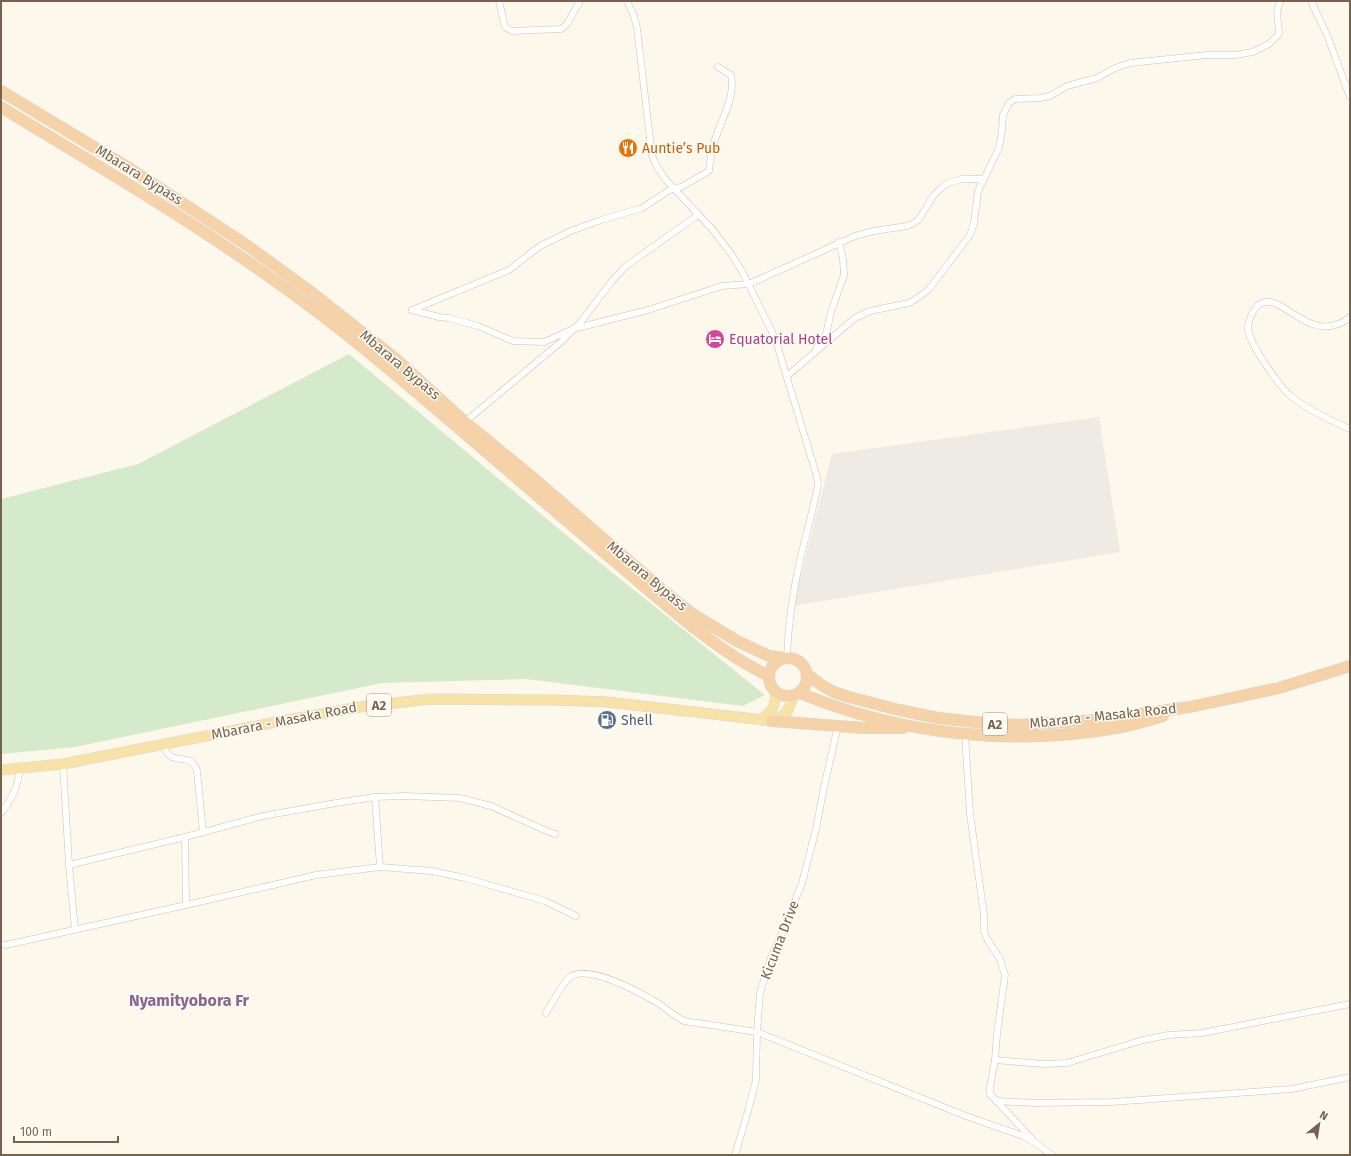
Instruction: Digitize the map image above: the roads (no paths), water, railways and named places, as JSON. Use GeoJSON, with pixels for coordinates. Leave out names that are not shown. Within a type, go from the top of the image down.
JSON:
{"type":"FeatureCollection","features":[{"type":"Feature","properties":{"kind":"highway","name":"Mbarara Bypass"},"geometry":{"type":"LineString","coordinates":[[1,91],[132,170],[248,246],[311,292],[396,359],[465,422],[538,482],[689,611],[737,641],[769,656],[785,658]]}},
{"type":"Feature","properties":{"kind":"highway","name":"Mbarara Bypass"},"geometry":{"type":"LineString","coordinates":[[1,107],[190,223],[227,247],[310,307],[382,364],[593,544],[692,626],[737,659],[769,676]]}},
{"type":"Feature","properties":{"kind":"highway"},"geometry":{"type":"LineString","coordinates":[[776,691],[770,683],[769,676],[773,665],[785,658]]}},
{"type":"Feature","properties":{"kind":"highway","name":"A2"},"geometry":{"type":"LineString","coordinates":[[785,658],[793,658],[802,663],[808,675]]}},
{"type":"Feature","properties":{"kind":"highway","name":"Mbarara - Masaka Road"},"geometry":{"type":"LineString","coordinates":[[808,675],[834,692],[878,704],[938,718],[1018,725],[1097,720],[1190,707],[1279,688],[1350,666]]}},
{"type":"Feature","properties":{"kind":"highway"},"geometry":{"type":"LineString","coordinates":[[796,694],[806,685],[808,675]]}},
{"type":"Feature","properties":{"kind":"highway","name":"A2"},"geometry":{"type":"LineString","coordinates":[[776,691],[784,696],[796,694]]}},
{"type":"Feature","properties":{"kind":"highway","name":"Mbarara - Masaka Road"},"geometry":{"type":"LineString","coordinates":[[796,694],[866,715],[920,728],[965,734],[1052,736],[1088,732],[1123,727],[1190,707]]}},
{"type":"Feature","properties":{"kind":"highway"},"geometry":{"type":"LineString","coordinates":[[864,728],[867,725],[868,719],[866,715]]}},
{"type":"Feature","properties":{"kind":"highway","name":"A2"},"geometry":{"type":"LineString","coordinates":[[766,721],[864,728],[920,728]]}},
{"type":"Feature","properties":{"kind":"main road"},"geometry":{"type":"LineString","coordinates":[[766,721],[775,705],[776,691]]}},
{"type":"Feature","properties":{"kind":"main road"},"geometry":{"type":"LineString","coordinates":[[766,721],[785,716],[796,694]]}},
{"type":"Feature","properties":{"kind":"main road","name":"Mbarara - Masaka Road"},"geometry":{"type":"LineString","coordinates":[[1,770],[63,764],[360,707],[431,699],[607,702],[766,721]]}},
{"type":"Feature","properties":{"kind":"street"},"geometry":{"type":"LineString","coordinates":[[499,1],[505,27],[512,31],[520,31],[561,29],[567,24],[580,1]]}},
{"type":"Feature","properties":{"kind":"street"},"geometry":{"type":"LineString","coordinates":[[627,1],[634,16],[637,28],[652,156],[657,167],[673,188],[712,229],[732,255],[749,284],[775,338],[788,376],[817,477],[818,485],[800,560],[791,608],[785,658]]}},
{"type":"Feature","properties":{"kind":"street"},"geometry":{"type":"LineString","coordinates":[[788,376],[855,318],[870,311],[909,303],[929,289],[970,235],[974,223],[978,191],[999,148],[1003,115],[1009,103],[1015,99],[1050,96],[1067,86],[1097,78],[1115,68],[1130,63],[1207,55],[1235,55],[1253,52],[1270,44],[1278,34],[1277,11],[1278,4],[1281,1]]}},
{"type":"Feature","properties":{"kind":"street"},"geometry":{"type":"LineString","coordinates":[[1311,1],[1327,35],[1350,97]]}},
{"type":"Feature","properties":{"kind":"street"},"geometry":{"type":"LineString","coordinates":[[718,67],[731,75],[732,83],[726,112],[713,146],[709,171],[681,187],[673,188],[642,208],[571,231],[540,246],[509,270],[412,310],[478,326],[513,341],[544,342],[573,329],[648,310],[722,286],[749,284],[855,236],[874,231],[907,226],[919,219],[938,192],[948,183],[962,179],[983,179]]}},
{"type":"Feature","properties":{"kind":"street"},"geometry":{"type":"LineString","coordinates":[[465,422],[562,341],[626,266],[698,215]]}},
{"type":"Feature","properties":{"kind":"street"},"geometry":{"type":"LineString","coordinates":[[812,355],[826,334],[830,312],[844,275],[843,259],[839,242]]}},
{"type":"Feature","properties":{"kind":"street"},"geometry":{"type":"LineString","coordinates":[[1350,317],[1345,322],[1333,326],[1318,326],[1301,320],[1269,301],[1261,303],[1256,308],[1250,319],[1248,329],[1251,339],[1275,379],[1291,396],[1320,416],[1350,429]]}},
{"type":"Feature","properties":{"kind":"street","name":"Kicuma Drive"},"geometry":{"type":"LineString","coordinates":[[735,1155],[756,1080],[757,1032],[760,993],[771,958],[802,883],[816,829],[838,726]]}},
{"type":"Feature","properties":{"kind":"street"},"geometry":{"type":"LineString","coordinates":[[965,734],[970,814],[984,916],[984,931],[1000,959],[1005,975],[990,1094],[1034,1142]]}},
{"type":"Feature","properties":{"kind":"street"},"geometry":{"type":"LineString","coordinates":[[162,745],[170,756],[191,761],[195,765],[197,771],[203,832]]}},
{"type":"Feature","properties":{"kind":"street"},"geometry":{"type":"LineString","coordinates":[[63,764],[69,865],[75,929]]}},
{"type":"Feature","properties":{"kind":"street"},"geometry":{"type":"LineString","coordinates":[[1,813],[11,801],[15,793],[20,768]]}},
{"type":"Feature","properties":{"kind":"street"},"geometry":{"type":"LineString","coordinates":[[69,865],[185,837],[263,816],[375,797],[405,796],[460,798],[491,806],[555,834]]}},
{"type":"Feature","properties":{"kind":"street"},"geometry":{"type":"LineString","coordinates":[[375,797],[380,867]]}},
{"type":"Feature","properties":{"kind":"street"},"geometry":{"type":"LineString","coordinates":[[185,837],[186,905]]}},
{"type":"Feature","properties":{"kind":"street"},"geometry":{"type":"LineString","coordinates":[[1,944],[6,945],[316,875],[380,867],[432,871],[465,878],[545,901],[576,916]]}},
{"type":"Feature","properties":{"kind":"street"},"geometry":{"type":"LineString","coordinates":[[546,1013],[570,977],[580,974],[594,975],[624,985],[656,1002],[675,1016],[684,1020],[757,1032],[966,1116],[1023,1136],[1052,1155]]}},
{"type":"Feature","properties":{"kind":"street"},"geometry":{"type":"LineString","coordinates":[[995,1060],[1043,1064],[1067,1063],[1143,1040],[1202,1033],[1350,1004]]}},
{"type":"Feature","properties":{"kind":"street"},"geometry":{"type":"LineString","coordinates":[[996,1101],[1035,1103],[1111,1102],[1292,1089],[1350,1077]]}},
{"type":"Feature","properties":{"kind":"place","name":"Auntie’s Pub"},"geometry":{"type":"Point","coordinates":[628,148]}},
{"type":"Feature","properties":{"kind":"place","name":"Equatorial Hotel"},"geometry":{"type":"Point","coordinates":[715,339]}},
{"type":"Feature","properties":{"kind":"place","name":"Shell"},"geometry":{"type":"Point","coordinates":[607,720]}},
{"type":"Feature","properties":{"kind":"district","name":"Nyamityobora Fr"},"geometry":{"type":"Point","coordinates":[189,1000]}}]}
